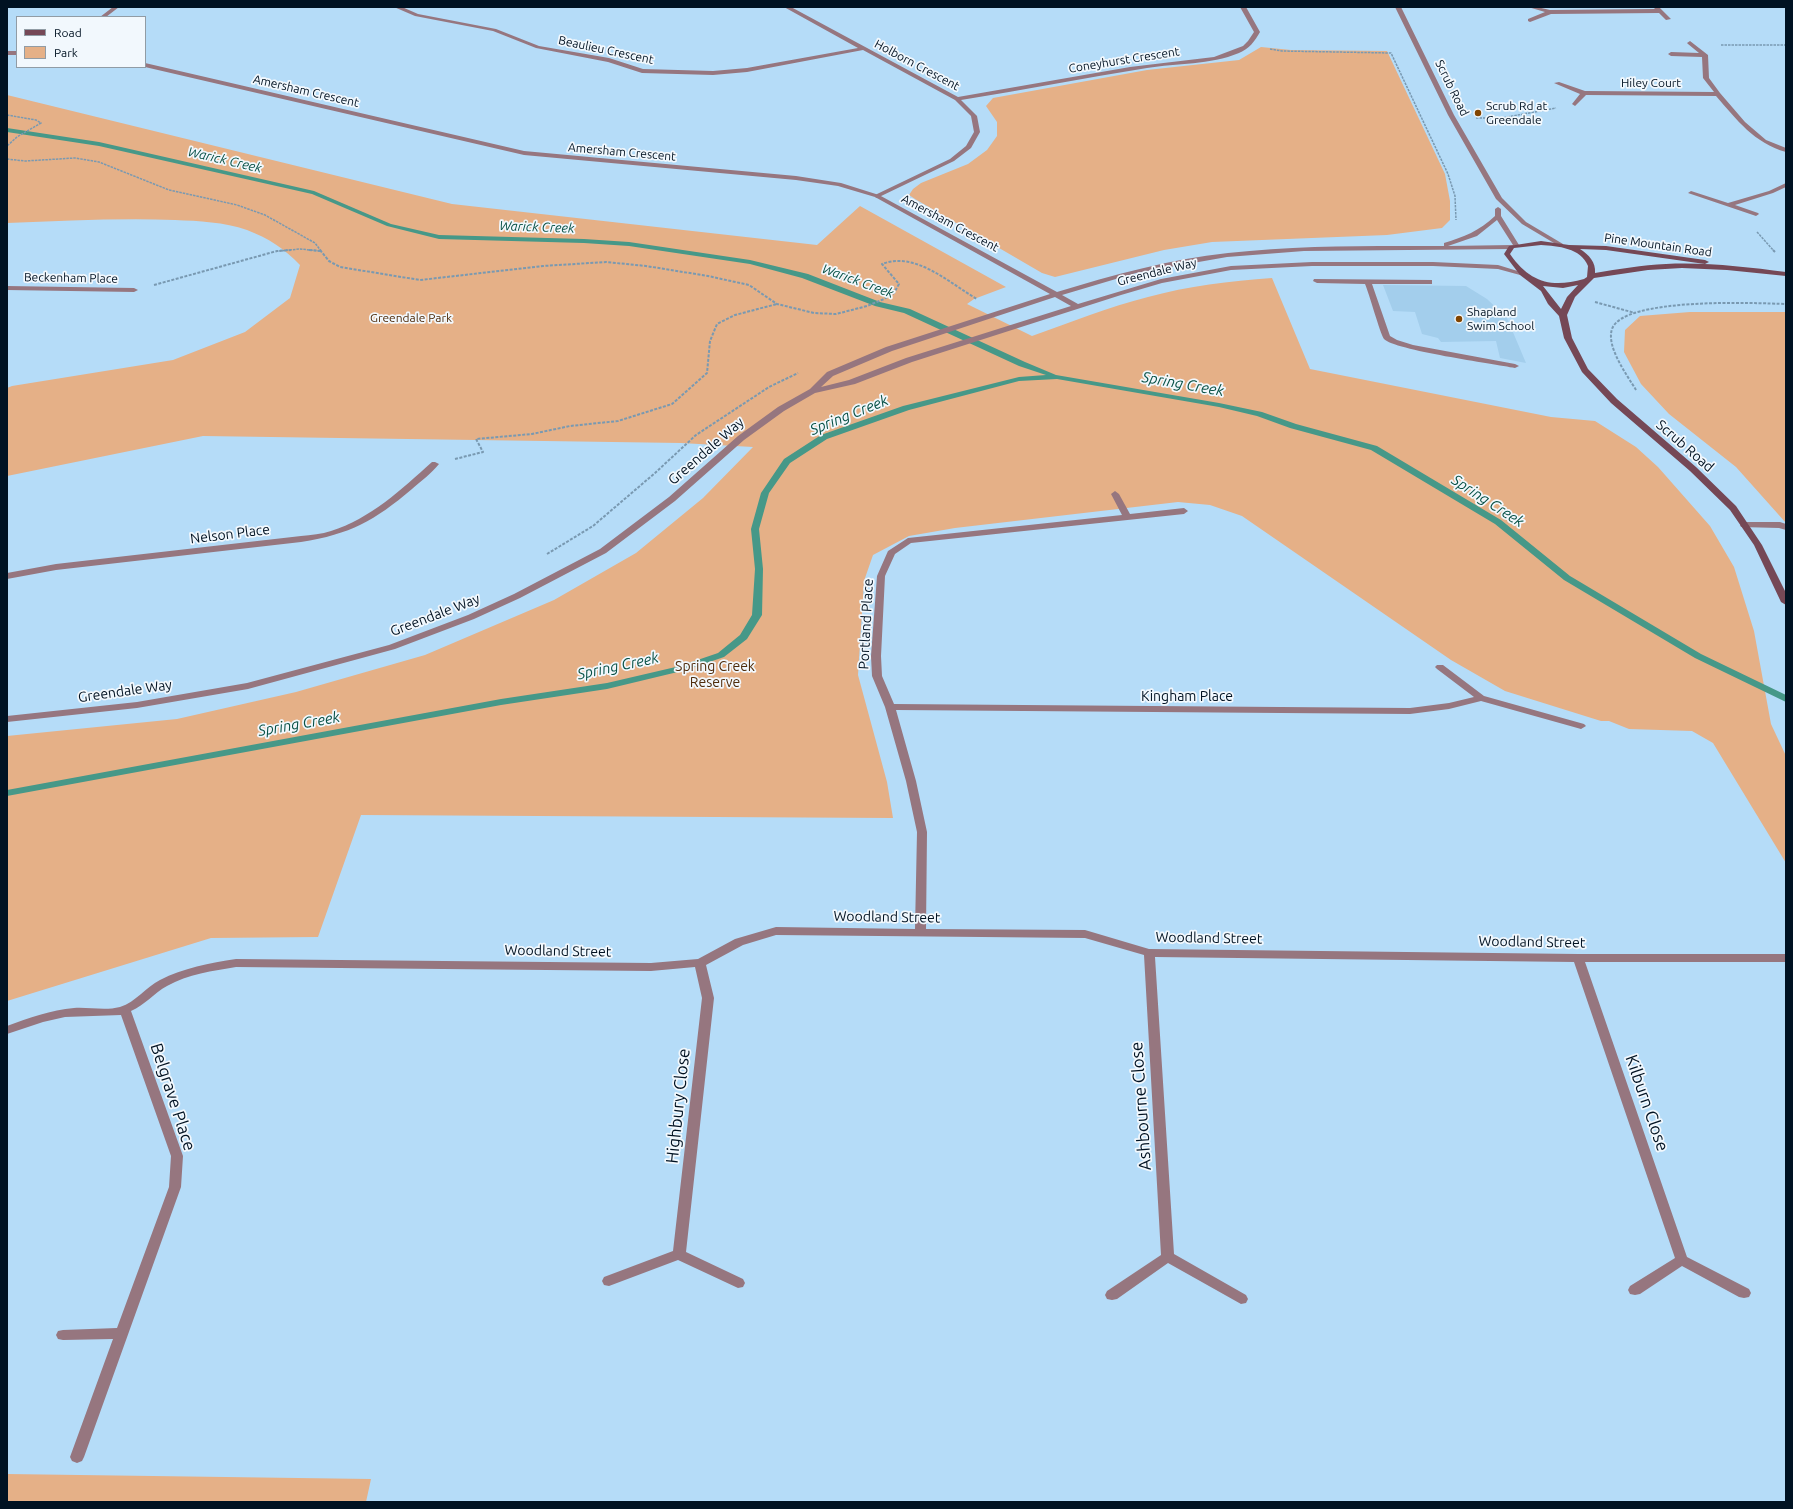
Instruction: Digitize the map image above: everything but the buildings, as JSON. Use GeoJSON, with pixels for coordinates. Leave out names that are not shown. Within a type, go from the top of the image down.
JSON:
{"type":"FeatureCollection","features":[{"type":"Feature","properties":{"kind":"main road"},"geometry":{"type":"LineString","coordinates":[[1532,281],[1520,273],[1512,264],[1507,254],[1514,246],[1542,242],[1570,247],[1587,257],[1592,267],[1589,278],[1571,295],[1563,315]]}},
{"type":"Feature","properties":{"kind":"main road","name":"Pine Mountain Road"},"geometry":{"type":"LineString","coordinates":[[1570,247],[1606,248],[1786,274]]}},
{"type":"Feature","properties":{"kind":"main road","name":"Pine Mountain Road"},"geometry":{"type":"LineString","coordinates":[[1532,281],[1558,286],[1572,285],[1589,278],[1645,268],[1668,266],[1743,269]]}},
{"type":"Feature","properties":{"kind":"main road","name":"Scrub Road"},"geometry":{"type":"LineString","coordinates":[[1532,281],[1544,290],[1551,302],[1563,315],[1568,338],[1585,370],[1614,401],[1694,469],[1733,508],[1758,545],[1786,602]]}},
{"type":"Feature","properties":{"kind":"street"},"geometry":{"type":"LineString","coordinates":[[104,16],[116,7]]}},
{"type":"Feature","properties":{"kind":"street","name":"Beaulieu Crescent"},"geometry":{"type":"LineString","coordinates":[[397,7],[418,15],[494,30],[538,47],[609,60],[642,71],[713,73],[747,70],[862,49]]}},
{"type":"Feature","properties":{"kind":"street","name":"Holborn Crescent"},"geometry":{"type":"LineString","coordinates":[[787,7],[862,49],[957,99],[974,116],[977,132],[970,147],[952,160],[877,196]]}},
{"type":"Feature","properties":{"kind":"street"},"geometry":{"type":"LineString","coordinates":[[1243,7],[1257,32],[1248,46]]}},
{"type":"Feature","properties":{"kind":"street","name":"Scrub Road"},"geometry":{"type":"LineString","coordinates":[[1398,7],[1453,118],[1498,199],[1524,223],[1561,245]]}},
{"type":"Feature","properties":{"kind":"street"},"geometry":{"type":"LineString","coordinates":[[1531,7],[1550,12],[1657,9],[1668,19]]}},
{"type":"Feature","properties":{"kind":"street"},"geometry":{"type":"LineString","coordinates":[[1530,20],[1550,12]]}},
{"type":"Feature","properties":{"kind":"street"},"geometry":{"type":"LineString","coordinates":[[1690,43],[1705,55],[1706,78],[1743,123],[1764,141],[1786,150]]}},
{"type":"Feature","properties":{"kind":"street","name":"Coneyhurst Crescent"},"geometry":{"type":"LineString","coordinates":[[957,99],[1156,65],[1216,58],[1232,54],[1248,46]]}},
{"type":"Feature","properties":{"kind":"street"},"geometry":{"type":"LineString","coordinates":[[1671,54],[1705,55]]}},
{"type":"Feature","properties":{"kind":"street","name":"Amersham Crescent"},"geometry":{"type":"LineString","coordinates":[[146,65],[524,153],[796,178],[839,184],[877,196],[1077,306]]}},
{"type":"Feature","properties":{"kind":"street","name":"Hiley Court"},"geometry":{"type":"LineString","coordinates":[[1557,83],[1584,93],[1718,94]]}},
{"type":"Feature","properties":{"kind":"street"},"geometry":{"type":"LineString","coordinates":[[1575,104],[1584,93]]}},
{"type":"Feature","properties":{"kind":"street"},"geometry":{"type":"LineString","coordinates":[[1728,205],[1771,192],[1786,185]]}},
{"type":"Feature","properties":{"kind":"street"},"geometry":{"type":"LineString","coordinates":[[1691,193],[1756,214]]}},
{"type":"Feature","properties":{"kind":"street","name":"Scrub Road"},"geometry":{"type":"LineString","coordinates":[[1498,199],[1498,216]]}},
{"type":"Feature","properties":{"kind":"street"},"geometry":{"type":"LineString","coordinates":[[1420,249],[1475,236],[1487,228],[1498,216],[1514,246]]}},
{"type":"Feature","properties":{"kind":"street","name":"Greendale Way"},"geometry":{"type":"LineString","coordinates":[[7,720],[137,705],[248,686],[392,647],[472,618],[603,551],[672,499],[741,438],[761,423],[813,391],[830,374],[889,349],[1057,294],[1135,271],[1227,255],[1304,249],[1420,249],[1514,246]]}},
{"type":"Feature","properties":{"kind":"street","name":"Greendale Way"},"geometry":{"type":"LineString","coordinates":[[813,391],[852,382],[909,360],[1077,306],[1161,281],[1231,268],[1312,264],[1433,264],[1494,266],[1520,273]]}},
{"type":"Feature","properties":{"kind":"street"},"geometry":{"type":"LineString","coordinates":[[1317,281],[1429,282]]}},
{"type":"Feature","properties":{"kind":"street"},"geometry":{"type":"LineString","coordinates":[[1368,281],[1387,337],[1394,342],[1412,347],[1515,366]]}},
{"type":"Feature","properties":{"kind":"street","name":"Beckenham Place"},"geometry":{"type":"LineString","coordinates":[[7,288],[134,290]]}},
{"type":"Feature","properties":{"kind":"street","name":"Nelson Place"},"geometry":{"type":"LineString","coordinates":[[7,576],[56,567],[301,539],[337,532],[362,522],[417,481],[435,464]]}},
{"type":"Feature","properties":{"kind":"street"},"geometry":{"type":"LineString","coordinates":[[1115,494],[1127,516]]}},
{"type":"Feature","properties":{"kind":"street","name":"Portland Place"},"geometry":{"type":"LineString","coordinates":[[920,932],[922,832],[911,781],[890,707],[878,676],[876,656],[881,576],[891,553],[908,541],[1184,511]]}},
{"type":"Feature","properties":{"kind":"street"},"geometry":{"type":"LineString","coordinates":[[1744,525],[1780,525],[1786,528]]}},
{"type":"Feature","properties":{"kind":"street","name":"Kingham Place"},"geometry":{"type":"LineString","coordinates":[[1440,667],[1481,698],[1581,726]]}},
{"type":"Feature","properties":{"kind":"street","name":"Kingham Place"},"geometry":{"type":"LineString","coordinates":[[890,707],[1410,711],[1449,706],[1481,698]]}},
{"type":"Feature","properties":{"kind":"street","name":"Woodland Street"},"geometry":{"type":"LineString","coordinates":[[7,1030],[45,1017],[75,1012],[125,1010],[139,1002],[163,983],[193,971],[236,963],[643,967],[700,963],[739,942],[776,930],[1085,934],[1149,953],[1578,958],[1786,958]]}},
{"type":"Feature","properties":{"kind":"street","name":"Ashbourne Close"},"geometry":{"type":"LineString","coordinates":[[1149,953],[1168,1257]]}},
{"type":"Feature","properties":{"kind":"street","name":"Kilburn Close"},"geometry":{"type":"LineString","coordinates":[[1578,958],[1682,1260]]}},
{"type":"Feature","properties":{"kind":"street","name":"Highbury Close"},"geometry":{"type":"LineString","coordinates":[[679,1254],[708,998],[700,963]]}},
{"type":"Feature","properties":{"kind":"street","name":"Belgrave Place"},"geometry":{"type":"LineString","coordinates":[[77,1457],[175,1187],[177,1156],[125,1010]]}},
{"type":"Feature","properties":{"kind":"street"},"geometry":{"type":"LineString","coordinates":[[609,1281],[679,1254],[738,1283]]}},
{"type":"Feature","properties":{"kind":"street"},"geometry":{"type":"LineString","coordinates":[[1112,1295],[1168,1257],[1241,1299]]}},
{"type":"Feature","properties":{"kind":"street"},"geometry":{"type":"LineString","coordinates":[[1635,1290],[1682,1260],[1744,1292]]}},
{"type":"Feature","properties":{"kind":"street"},"geometry":{"type":"LineString","coordinates":[[63,1335],[122,1333]]}},
{"type":"Feature","properties":{"kind":"path"},"geometry":{"type":"LineString","coordinates":[[1248,46],[1282,51],[1390,53],[1448,174],[1455,196],[1456,222]]}},
{"type":"Feature","properties":{"kind":"path"},"geometry":{"type":"LineString","coordinates":[[1453,118],[1502,118],[1575,104]]}},
{"type":"Feature","properties":{"kind":"path"},"geometry":{"type":"LineString","coordinates":[[7,115],[36,120],[41,123],[7,146]]}},
{"type":"Feature","properties":{"kind":"path"},"geometry":{"type":"LineString","coordinates":[[7,159],[25,161],[75,158],[99,162],[170,190],[237,205],[265,215],[315,243],[322,250],[329,261],[340,267],[396,277],[420,280],[543,266],[606,262],[646,266],[708,276],[749,285],[777,304],[814,313],[836,314],[867,306],[884,299]]}},
{"type":"Feature","properties":{"kind":"path"},"geometry":{"type":"LineString","coordinates":[[134,290],[277,251],[300,249],[322,250]]}},
{"type":"Feature","properties":{"kind":"path"},"geometry":{"type":"LineString","coordinates":[[1638,395],[1617,357],[1611,340],[1612,329],[1619,319],[1635,313],[1674,306],[1726,303],[1786,304]]}},
{"type":"Feature","properties":{"kind":"path"},"geometry":{"type":"LineString","coordinates":[[435,464],[483,452],[476,439],[532,434],[570,426],[618,420],[672,404],[707,373],[710,341],[717,324],[735,315],[777,304]]}},
{"type":"Feature","properties":{"kind":"path"},"geometry":{"type":"LineString","coordinates":[[546,555],[593,526],[655,473],[696,435],[769,387],[803,371]]}},
{"type":"Feature","properties":{"kind":"shaded area"},"geometry":{"type":"Polygon","coordinates":[[[1383,285],[1466,286],[1487,299],[1507,318],[1526,363],[1500,358],[1496,341],[1441,342],[1438,338],[1422,334],[1415,312],[1393,311],[1383,285]]]}},
{"type":"Feature","properties":{"kind":"green space"},"geometry":{"type":"Polygon","coordinates":[[[1261,47],[1291,50],[1387,51],[1445,174],[1450,201],[1450,220],[1442,228],[1387,235],[1212,242],[1164,250],[1055,277],[1042,273],[909,195],[913,189],[921,183],[968,164],[987,150],[997,136],[997,122],[986,106],[993,98],[1147,70],[1239,60],[1261,47]]]}},
{"type":"Feature","properties":{"kind":"green space","name":"Spring Creek Reserve"},"geometry":{"type":"Polygon","coordinates":[[[7,95],[452,204],[817,245],[860,206],[1006,287],[974,299],[967,304],[1032,336],[1104,310],[1163,293],[1209,284],[1272,278],[1310,369],[1551,417],[1595,421],[1636,447],[1658,467],[1710,526],[1734,567],[1754,631],[1771,724],[1786,756],[1786,863],[1713,743],[1692,731],[1629,729],[1609,721],[1601,721],[1505,691],[1451,660],[1242,516],[1210,505],[1178,502],[955,528],[909,536],[873,555],[864,581],[858,675],[887,782],[893,818],[361,815],[318,937],[211,938],[7,1001],[7,736],[177,719],[296,692],[425,655],[554,600],[636,553],[703,498],[753,447],[681,443],[203,436],[7,476],[7,388],[173,360],[245,332],[290,298],[300,265],[276,244],[247,230],[202,221],[133,219],[7,223],[7,95]]]}},
{"type":"Feature","properties":{"kind":"green space"},"geometry":{"type":"Polygon","coordinates":[[[1690,312],[1786,312],[1786,523],[1736,467],[1669,414],[1641,384],[1624,352],[1625,330],[1640,316],[1690,312]]]}},
{"type":"Feature","properties":{"kind":"green space"},"geometry":{"type":"Polygon","coordinates":[[[7,1474],[371,1479],[366,1502],[7,1502],[7,1474]]]}},
{"type":"Feature","properties":{"kind":"waterway","name":"Warick Creek"},"geometry":{"type":"LineString","coordinates":[[7,130],[99,144],[314,193],[389,225],[439,237],[584,241],[629,244],[750,262],[805,276],[878,304],[907,311],[1022,364],[1052,375]]}},
{"type":"Feature","properties":{"kind":"waterway","name":"Spring Creek"},"geometry":{"type":"LineString","coordinates":[[7,793],[501,702],[607,686],[683,668],[721,655],[744,637],[757,615],[759,569],[755,529],[765,493],[787,461],[824,437],[906,408],[1019,379],[1057,377],[1219,405],[1259,414],[1293,426],[1374,448],[1498,522],[1567,578],[1698,656],[1786,699]]}},
{"type":"Feature","properties":{"kind":"place","name":"Scrub Rd at Greendale"},"geometry":{"type":"Point","coordinates":[1478,113]}},
{"type":"Feature","properties":{"kind":"place","name":"Shapland Swim School"},"geometry":{"type":"Point","coordinates":[1459,319]}},
{"type":"Feature","properties":{"kind":"park label","name":"Greendale Park"},"geometry":{"type":"Point","coordinates":[411,318]}}]}
